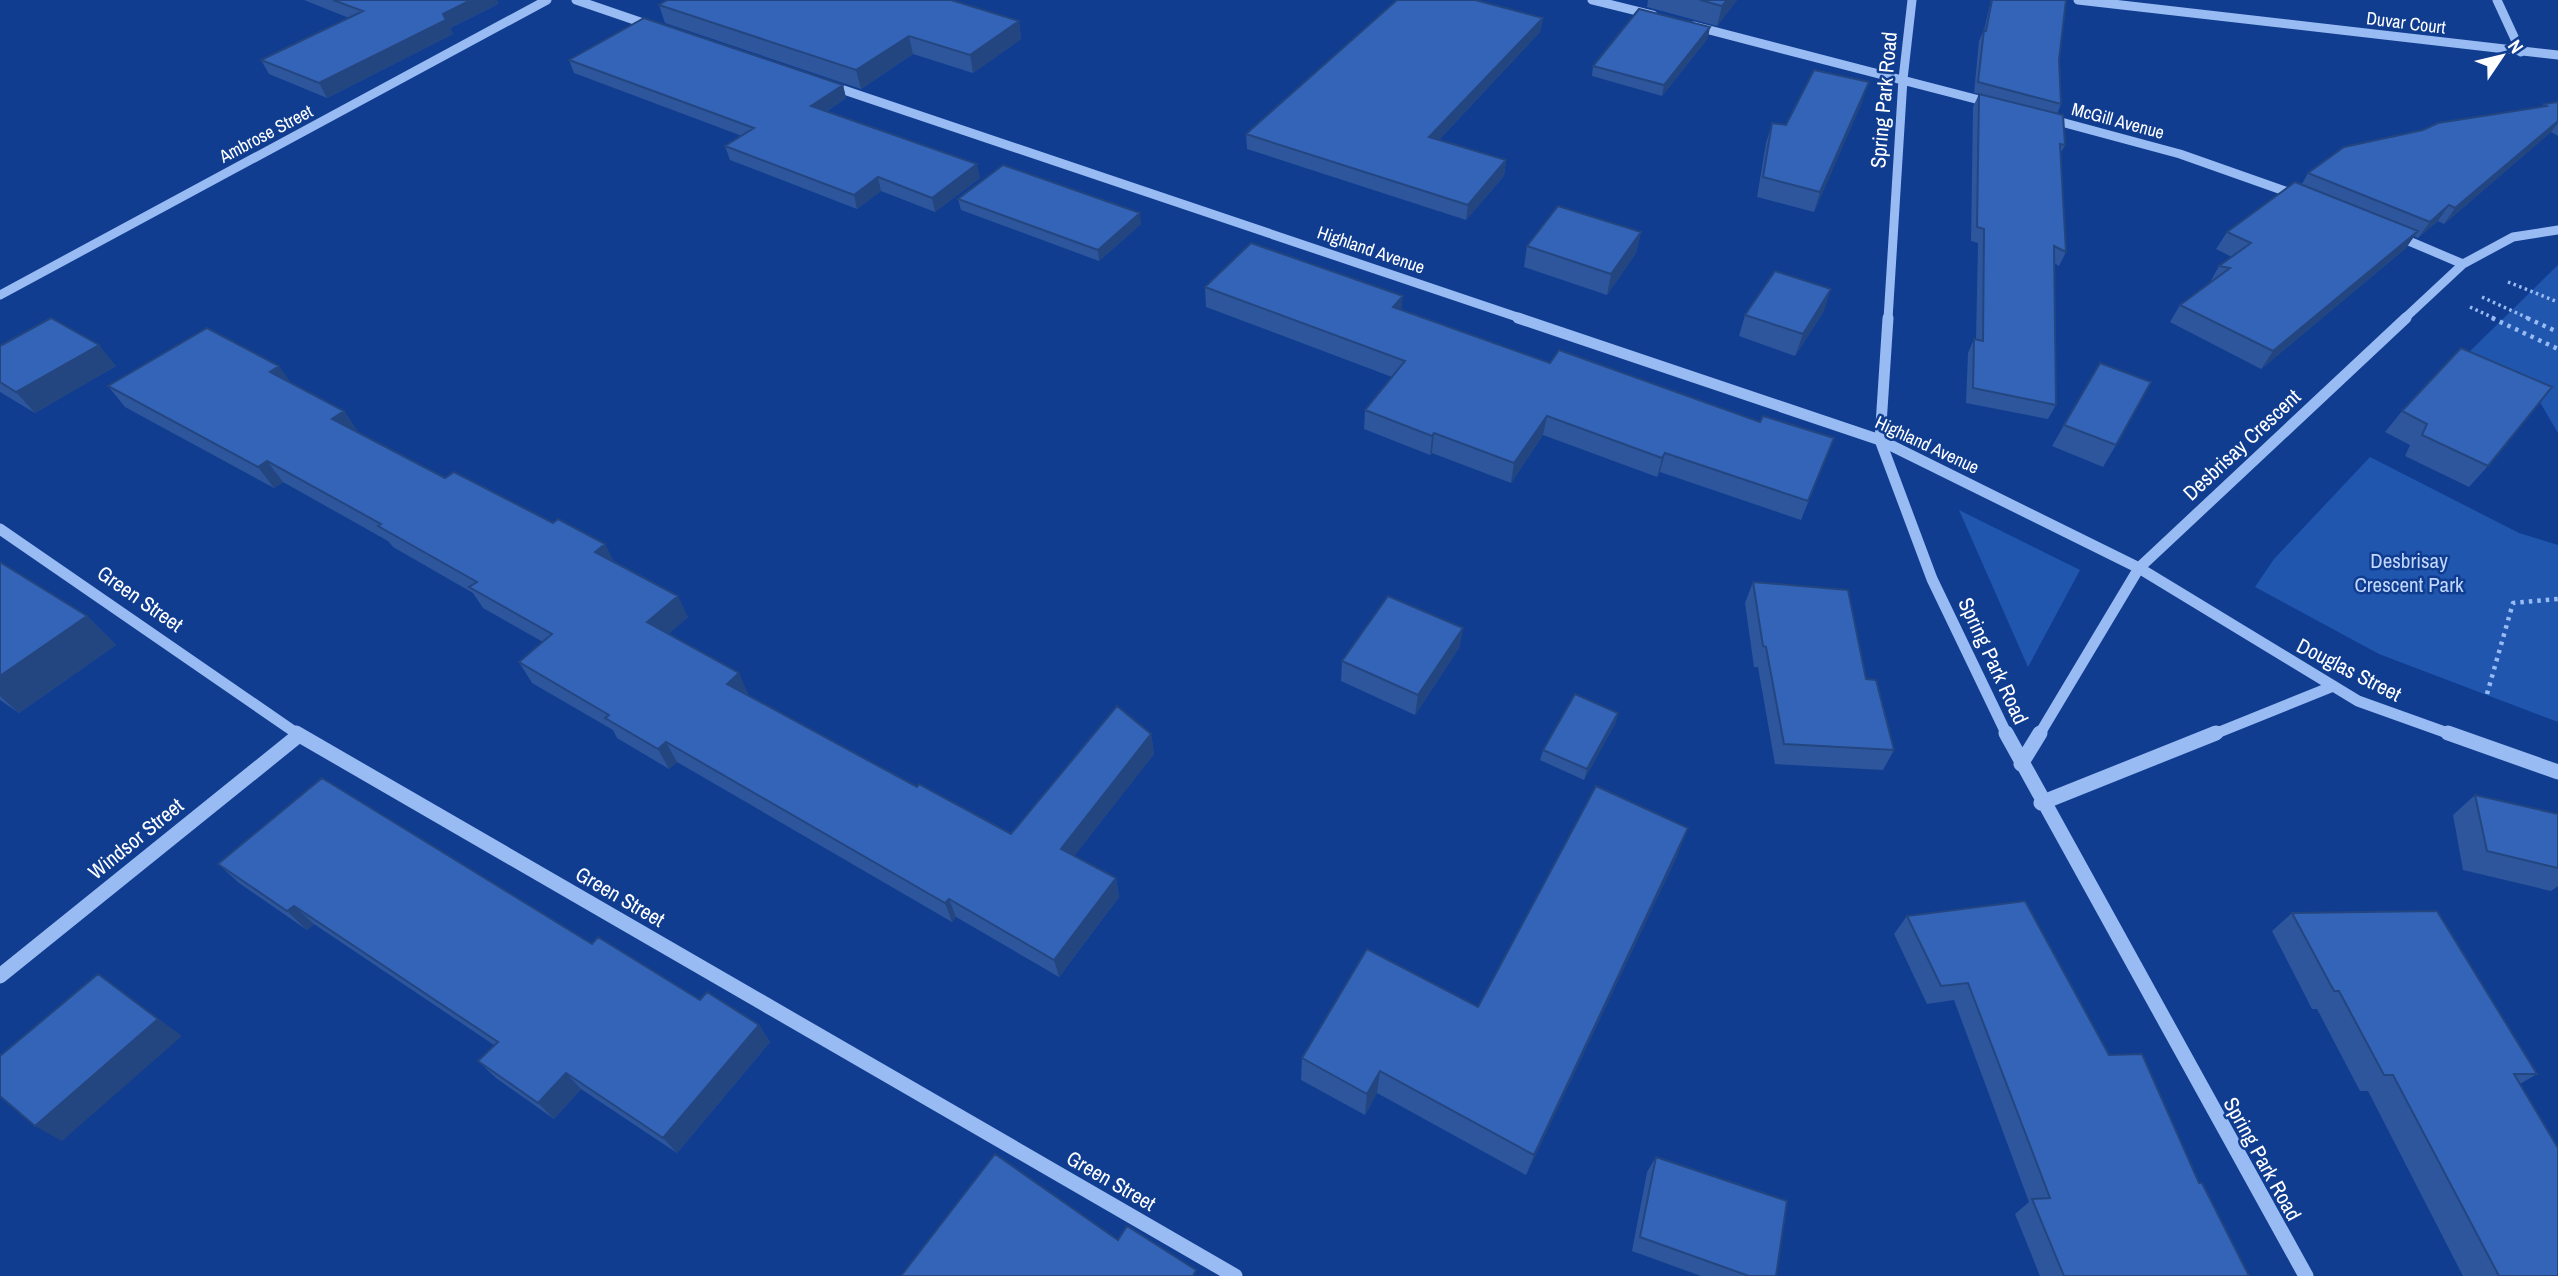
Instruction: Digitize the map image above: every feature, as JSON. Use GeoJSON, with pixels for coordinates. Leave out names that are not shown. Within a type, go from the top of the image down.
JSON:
{"type":"FeatureCollection","features":[{"type":"Feature","properties":{"kind":"street","name":"Ambrose Street"},"geometry":{"type":"LineString","coordinates":[[0,295],[547,0]]}},
{"type":"Feature","properties":{"kind":"street"},"geometry":{"type":"LineString","coordinates":[[576,0],[668,31]]}},
{"type":"Feature","properties":{"kind":"street"},"geometry":{"type":"LineString","coordinates":[[1592,0],[1659,17]]}},
{"type":"Feature","properties":{"kind":"street","name":"Spring Park Road"},"geometry":{"type":"LineString","coordinates":[[1912,0],[1903,79],[1880,440],[1932,579],[2021,764],[2306,1276]]}},
{"type":"Feature","properties":{"kind":"street","name":"Duvar Court"},"geometry":{"type":"LineString","coordinates":[[2078,0],[2558,55]]}},
{"type":"Feature","properties":{"kind":"street"},"geometry":{"type":"LineString","coordinates":[[2497,0],[2521,52]]}},
{"type":"Feature","properties":{"kind":"street"},"geometry":{"type":"LineString","coordinates":[[1686,24],[2006,107]]}},
{"type":"Feature","properties":{"kind":"street","name":"Highland Avenue"},"geometry":{"type":"LineString","coordinates":[[813,80],[1880,440],[2139,568]]}},
{"type":"Feature","properties":{"kind":"street","name":"McGill Avenue"},"geometry":{"type":"LineString","coordinates":[[2046,117],[2180,154],[2308,200]]}},
{"type":"Feature","properties":{"kind":"street","name":"Desbrisay Crescent"},"geometry":{"type":"LineString","coordinates":[[2021,764],[2139,568],[2463,264],[2513,237],[2558,230]]}},
{"type":"Feature","properties":{"kind":"street"},"geometry":{"type":"LineString","coordinates":[[2389,233],[2463,264]]}},
{"type":"Feature","properties":{"kind":"street","name":"Green Street"},"geometry":{"type":"LineString","coordinates":[[0,529],[299,735],[1235,1276]]}},
{"type":"Feature","properties":{"kind":"street","name":"Douglas Street"},"geometry":{"type":"LineString","coordinates":[[2139,568],[2331,687],[2386,713],[2558,772]]}},
{"type":"Feature","properties":{"kind":"street"},"geometry":{"type":"LineString","coordinates":[[2041,803],[2331,687]]}},
{"type":"Feature","properties":{"kind":"street","name":"Windsor Street"},"geometry":{"type":"LineString","coordinates":[[0,976],[299,735]]}},
{"type":"Feature","properties":{"kind":"path"},"geometry":{"type":"LineString","coordinates":[[2504,281],[2558,302]]}},
{"type":"Feature","properties":{"kind":"path"},"geometry":{"type":"LineString","coordinates":[[2482,297],[2558,332]]}},
{"type":"Feature","properties":{"kind":"path"},"geometry":{"type":"LineString","coordinates":[[2469,306],[2558,349]]}},
{"type":"Feature","properties":{"kind":"path"},"geometry":{"type":"LineString","coordinates":[[2487,694],[2513,603],[2558,599]]}},
{"type":"Feature","properties":{"kind":"green space"},"geometry":{"type":"Polygon","coordinates":[[[2558,265],[2558,433],[2537,397],[2467,354],[2558,265]]]}},
{"type":"Feature","properties":{"kind":"green space","name":"Desbrisay Crescent Park"},"geometry":{"type":"Polygon","coordinates":[[[2370,457],[2519,533],[2558,545],[2558,722],[2379,654],[2255,587],[2274,559],[2370,457]]]}},
{"type":"Feature","properties":{"kind":"green space"},"geometry":{"type":"Polygon","coordinates":[[[1959,510],[2080,570],[2028,667],[1959,510]]]}},
{"type":"Feature","properties":{"kind":"building"},"geometry":{"type":"Polygon","coordinates":[[[333,0],[471,0],[443,14],[446,20],[319,83],[261,60],[363,11],[333,0]]]}},
{"type":"Feature","properties":{"kind":"building"},"geometry":{"type":"Polygon","coordinates":[[[667,0],[951,0],[1019,21],[970,55],[909,36],[856,70],[659,5],[667,0]]]}},
{"type":"Feature","properties":{"kind":"building"},"geometry":{"type":"Polygon","coordinates":[[[1397,0],[1475,0],[1543,18],[1429,137],[1506,160],[1468,205],[1246,134],[1397,0]]]}},
{"type":"Feature","properties":{"kind":"building"},"geometry":{"type":"Polygon","coordinates":[[[1700,0],[1727,0],[1722,6],[1700,0]]]}},
{"type":"Feature","properties":{"kind":"building"},"geometry":{"type":"Polygon","coordinates":[[[1992,0],[2066,0],[2059,60],[2061,104],[1978,82],[1984,30],[1986,31],[1992,0]]]}},
{"type":"Feature","properties":{"kind":"building"},"geometry":{"type":"Polygon","coordinates":[[[1639,9],[1710,27],[1664,85],[1593,66],[1639,9]]]}},
{"type":"Feature","properties":{"kind":"building"},"geometry":{"type":"Polygon","coordinates":[[[644,18],[843,85],[811,106],[977,164],[932,198],[878,177],[854,195],[725,146],[754,128],[569,60],[644,18]]]}},
{"type":"Feature","properties":{"kind":"building"},"geometry":{"type":"Polygon","coordinates":[[[1814,70],[1869,82],[1820,192],[1763,177],[1772,123],[1786,125],[1814,70]]]}},
{"type":"Feature","properties":{"kind":"building"},"geometry":{"type":"Polygon","coordinates":[[[1979,94],[2063,115],[2065,145],[2060,144],[2066,252],[2054,246],[2056,405],[1973,388],[1974,339],[1983,341],[1984,229],[1977,227],[1979,94]]]}},
{"type":"Feature","properties":{"kind":"building"},"geometry":{"type":"Polygon","coordinates":[[[2558,102],[2558,121],[2455,208],[2449,205],[2430,222],[2308,173],[2344,147],[2423,130],[2438,123],[2558,102]]]}},
{"type":"Feature","properties":{"kind":"building"},"geometry":{"type":"Polygon","coordinates":[[[1003,165],[1140,213],[1098,250],[958,199],[1003,165]]]}},
{"type":"Feature","properties":{"kind":"building"},"geometry":{"type":"Polygon","coordinates":[[[2295,182],[2418,231],[2273,351],[2180,305],[2230,268],[2219,266],[2251,243],[2227,232],[2295,182]]]}},
{"type":"Feature","properties":{"kind":"building"},"geometry":{"type":"Polygon","coordinates":[[[1558,206],[1641,232],[1611,274],[1527,246],[1558,206]]]}},
{"type":"Feature","properties":{"kind":"building"},"geometry":{"type":"Polygon","coordinates":[[[1251,243],[1403,296],[1393,307],[1550,363],[1559,350],[1760,422],[1763,416],[1834,438],[1808,501],[1665,453],[1662,458],[1547,416],[1514,463],[1434,433],[1432,436],[1365,410],[1405,361],[1205,287],[1251,243]]]}},
{"type":"Feature","properties":{"kind":"building"},"geometry":{"type":"Polygon","coordinates":[[[1775,271],[1831,289],[1803,334],[1745,315],[1775,271]]]}},
{"type":"Feature","properties":{"kind":"building"},"geometry":{"type":"Polygon","coordinates":[[[51,318],[99,345],[16,392],[0,382],[0,346],[51,318]]]}},
{"type":"Feature","properties":{"kind":"building"},"geometry":{"type":"Polygon","coordinates":[[[207,328],[279,366],[270,372],[344,411],[332,419],[445,478],[454,472],[553,523],[558,519],[605,544],[595,552],[678,596],[647,622],[739,673],[727,684],[917,787],[919,784],[1011,834],[1117,706],[1151,734],[1061,849],[1116,878],[1054,960],[949,899],[945,903],[666,742],[658,749],[605,718],[609,715],[519,662],[552,634],[469,587],[477,582],[378,526],[381,524],[267,461],[258,467],[108,386],[207,328]]]}},
{"type":"Feature","properties":{"kind":"building"},"geometry":{"type":"Polygon","coordinates":[[[2461,348],[2552,387],[2488,466],[2422,435],[2427,424],[2402,411],[2461,348]]]}},
{"type":"Feature","properties":{"kind":"building"},"geometry":{"type":"Polygon","coordinates":[[[2100,363],[2151,382],[2116,445],[2064,425],[2100,363]]]}},
{"type":"Feature","properties":{"kind":"building"},"geometry":{"type":"Polygon","coordinates":[[[0,562],[87,616],[0,676],[0,562]]]}},
{"type":"Feature","properties":{"kind":"building"},"geometry":{"type":"Polygon","coordinates":[[[1753,582],[1848,590],[1866,679],[1876,680],[1894,750],[1784,744],[1766,647],[1763,646],[1753,582]]]}},
{"type":"Feature","properties":{"kind":"building"},"geometry":{"type":"Polygon","coordinates":[[[1388,596],[1463,628],[1418,695],[1342,661],[1388,596]]]}},
{"type":"Feature","properties":{"kind":"building"},"geometry":{"type":"Polygon","coordinates":[[[1575,694],[1618,713],[1587,769],[1543,750],[1575,694]]]}},
{"type":"Feature","properties":{"kind":"building"},"geometry":{"type":"Polygon","coordinates":[[[322,778],[592,944],[598,937],[700,1000],[707,992],[759,1025],[663,1138],[566,1073],[538,1103],[478,1061],[498,1042],[294,906],[287,911],[218,864],[322,778]]]}},
{"type":"Feature","properties":{"kind":"building"},"geometry":{"type":"Polygon","coordinates":[[[1596,786],[1688,828],[1534,1155],[1380,1071],[1367,1094],[1302,1058],[1367,949],[1478,1007],[1596,786]]]}},
{"type":"Feature","properties":{"kind":"building"},"geometry":{"type":"Polygon","coordinates":[[[2475,795],[2558,814],[2558,868],[2487,851],[2475,795]]]}},
{"type":"Feature","properties":{"kind":"building"},"geometry":{"type":"Polygon","coordinates":[[[2025,901],[2109,1055],[2142,1054],[2199,1183],[2202,1183],[2249,1276],[2064,1276],[2032,1199],[2050,1198],[1968,983],[1941,986],[1907,916],[2025,901]]]}},
{"type":"Feature","properties":{"kind":"building"},"geometry":{"type":"Polygon","coordinates":[[[2437,911],[2537,1074],[2514,1074],[2558,1148],[2558,1276],[2499,1276],[2393,1075],[2384,1075],[2339,991],[2334,991],[2292,913],[2437,911]]]}},
{"type":"Feature","properties":{"kind":"building"},"geometry":{"type":"Polygon","coordinates":[[[98,974],[158,1019],[35,1126],[0,1096],[0,1056],[98,974]]]}},
{"type":"Feature","properties":{"kind":"building"},"geometry":{"type":"Polygon","coordinates":[[[995,1154],[1118,1240],[1127,1226],[1196,1270],[1193,1276],[901,1276],[995,1154]]]}},
{"type":"Feature","properties":{"kind":"building"},"geometry":{"type":"Polygon","coordinates":[[[1656,1157],[1787,1201],[1776,1276],[1749,1276],[1640,1237],[1656,1157]]]}}]}
